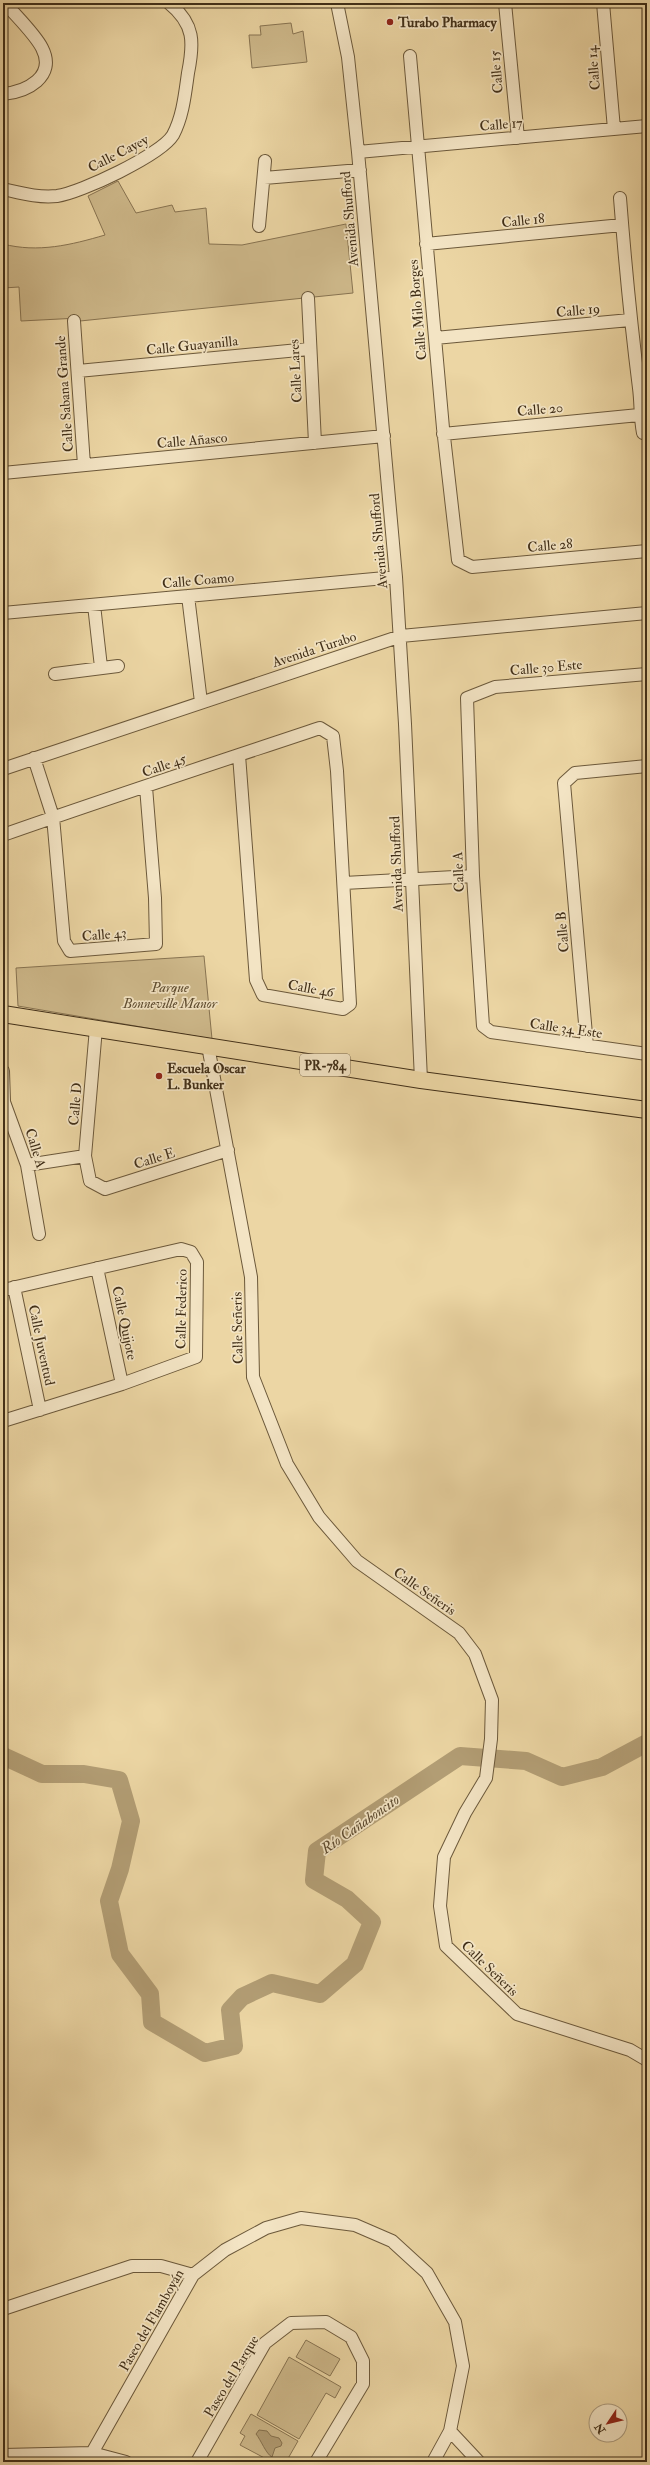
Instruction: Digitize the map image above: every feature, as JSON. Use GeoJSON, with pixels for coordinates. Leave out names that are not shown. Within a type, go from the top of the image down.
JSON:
{"type":"FeatureCollection","features":[{"type":"Feature","properties":{"kind":"main road","name":"PR-784"},"geometry":{"type":"LineString","coordinates":[[3,1014],[420,1080],[647,1110]]}},
{"type":"Feature","properties":{"kind":"street"},"geometry":{"type":"LineString","coordinates":[[3,94],[20,93],[32,86],[41,76],[46,64],[42,48],[5,3]]}},
{"type":"Feature","properties":{"kind":"street","name":"Calle Cayey"},"geometry":{"type":"LineString","coordinates":[[3,189],[36,197],[73,193],[155,153],[172,136],[182,114],[192,38],[179,11],[169,3]]}},
{"type":"Feature","properties":{"kind":"street","name":"Avenida Shufford"},"geometry":{"type":"LineString","coordinates":[[337,3],[348,58],[360,170],[401,636],[420,1080]]}},
{"type":"Feature","properties":{"kind":"street","name":"Calle 15"},"geometry":{"type":"LineString","coordinates":[[505,3],[518,138]]}},
{"type":"Feature","properties":{"kind":"street","name":"Calle 14"},"geometry":{"type":"LineString","coordinates":[[602,3],[614,129]]}},
{"type":"Feature","properties":{"kind":"street","name":"Calle Milo Borges"},"geometry":{"type":"LineString","coordinates":[[410,56],[443,434],[458,560]]}},
{"type":"Feature","properties":{"kind":"street","name":"Calle 17"},"geometry":{"type":"LineString","coordinates":[[358,152],[647,126]]}},
{"type":"Feature","properties":{"kind":"street"},"geometry":{"type":"LineString","coordinates":[[259,226],[266,161]]}},
{"type":"Feature","properties":{"kind":"street"},"geometry":{"type":"LineString","coordinates":[[264,178],[360,170]]}},
{"type":"Feature","properties":{"kind":"street"},"geometry":{"type":"LineString","coordinates":[[620,198],[630,320],[639,390],[639,415],[644,433]]}},
{"type":"Feature","properties":{"kind":"street","name":"Calle 18"},"geometry":{"type":"LineString","coordinates":[[426,244],[622,225]]}},
{"type":"Feature","properties":{"kind":"street","name":"Calle Lares"},"geometry":{"type":"LineString","coordinates":[[308,298],[309,349],[315,443]]}},
{"type":"Feature","properties":{"kind":"street","name":"Calle 19"},"geometry":{"type":"LineString","coordinates":[[435,338],[630,320]]}},
{"type":"Feature","properties":{"kind":"street","name":"Calle Sabana Grande"},"geometry":{"type":"LineString","coordinates":[[74,321],[84,465]]}},
{"type":"Feature","properties":{"kind":"street","name":"Calle Guayanilla"},"geometry":{"type":"LineString","coordinates":[[78,372],[309,349]]}},
{"type":"Feature","properties":{"kind":"street","name":"Calle 20"},"geometry":{"type":"LineString","coordinates":[[443,434],[639,415]]}},
{"type":"Feature","properties":{"kind":"street","name":"Calle Añasco"},"geometry":{"type":"LineString","coordinates":[[3,473],[384,436]]}},
{"type":"Feature","properties":{"kind":"street","name":"Calle 28"},"geometry":{"type":"LineString","coordinates":[[458,560],[472,567],[647,551]]}},
{"type":"Feature","properties":{"kind":"street","name":"Calle Coamo"},"geometry":{"type":"LineString","coordinates":[[3,613],[396,577]]}},
{"type":"Feature","properties":{"kind":"street"},"geometry":{"type":"LineString","coordinates":[[188,596],[201,702]]}},
{"type":"Feature","properties":{"kind":"street"},"geometry":{"type":"LineString","coordinates":[[94,605],[101,667]]}},
{"type":"Feature","properties":{"kind":"street","name":"Avenida Turabo"},"geometry":{"type":"LineString","coordinates":[[3,769],[401,636],[647,613]]}},
{"type":"Feature","properties":{"kind":"street"},"geometry":{"type":"LineString","coordinates":[[55,674],[118,666]]}},
{"type":"Feature","properties":{"kind":"street","name":"Calle 30 Este"},"geometry":{"type":"LineString","coordinates":[[468,716],[467,698],[496,687],[647,674]]}},
{"type":"Feature","properties":{"kind":"street","name":"Calle A"},"geometry":{"type":"LineString","coordinates":[[468,716],[473,876],[483,1026]]}},
{"type":"Feature","properties":{"kind":"street","name":"Calle 45"},"geometry":{"type":"LineString","coordinates":[[3,835],[320,728],[333,736]]}},
{"type":"Feature","properties":{"kind":"street","name":"Calle 46"},"geometry":{"type":"LineString","coordinates":[[238,755],[256,980],[263,995],[344,1009],[350,1004],[344,883],[333,736]]}},
{"type":"Feature","properties":{"kind":"street","name":"Calle 43"},"geometry":{"type":"LineString","coordinates":[[34,758],[53,817],[64,942],[70,951],[156,944],[155,898],[146,787]]}},
{"type":"Feature","properties":{"kind":"street","name":"Calle B"},"geometry":{"type":"LineString","coordinates":[[587,1046],[564,783],[575,773],[647,766]]}},
{"type":"Feature","properties":{"kind":"street"},"geometry":{"type":"LineString","coordinates":[[344,883],[473,876]]}},
{"type":"Feature","properties":{"kind":"street","name":"Calle 34 Este"},"geometry":{"type":"LineString","coordinates":[[483,1026],[491,1032],[647,1054]]}},
{"type":"Feature","properties":{"kind":"street","name":"Calle D"},"geometry":{"type":"LineString","coordinates":[[90,1181],[85,1156],[96,1028]]}},
{"type":"Feature","properties":{"kind":"street","name":"Calle Señeris"},"geometry":{"type":"LineString","coordinates":[[208,1046],[251,1277],[253,1378],[287,1464],[319,1517],[357,1561],[459,1633],[475,1654],[492,1700],[491,1740],[486,1778],[465,1813],[444,1857],[440,1906],[446,1946],[517,2014],[630,2050],[647,2060]]}},
{"type":"Feature","properties":{"kind":"street","name":"Calle A"},"geometry":{"type":"LineString","coordinates":[[3,1071],[4,1103],[27,1165],[40,1234]]}},
{"type":"Feature","properties":{"kind":"street","name":"Calle E"},"geometry":{"type":"LineString","coordinates":[[90,1181],[105,1189],[228,1150]]}},
{"type":"Feature","properties":{"kind":"street"},"geometry":{"type":"LineString","coordinates":[[27,1165],[85,1156]]}},
{"type":"Feature","properties":{"kind":"street","name":"Calle Federico"},"geometry":{"type":"LineString","coordinates":[[3,1421],[122,1384],[196,1357],[196,1262],[191,1252],[181,1249],[9,1289]]}},
{"type":"Feature","properties":{"kind":"street","name":"Calle Quijote"},"geometry":{"type":"LineString","coordinates":[[97,1268],[122,1384]]}},
{"type":"Feature","properties":{"kind":"street","name":"Calle Juventud"},"geometry":{"type":"LineString","coordinates":[[9,1289],[40,1410]]}},
{"type":"Feature","properties":{"kind":"street","name":"Paseo del Flamboyán"},"geometry":{"type":"LineString","coordinates":[[92,2453],[193,2275],[225,2250],[266,2228],[301,2218],[355,2225],[392,2241],[427,2273],[455,2322],[464,2366],[450,2431],[433,2462]]}},
{"type":"Feature","properties":{"kind":"street"},"geometry":{"type":"LineString","coordinates":[[3,2309],[132,2266],[161,2266],[193,2275]]}},
{"type":"Feature","properties":{"kind":"street","name":"Paseo del Parque"},"geometry":{"type":"LineString","coordinates":[[197,2462],[265,2343],[291,2323],[326,2322],[351,2337],[363,2361],[363,2384],[316,2462]]}},
{"type":"Feature","properties":{"kind":"street"},"geometry":{"type":"LineString","coordinates":[[450,2431],[479,2462]]}},
{"type":"Feature","properties":{"kind":"street"},"geometry":{"type":"LineString","coordinates":[[4,2451],[92,2453],[126,2462]]}},
{"type":"Feature","properties":{"kind":"green space"},"geometry":{"type":"Polygon","coordinates":[[[291,23],[293,34],[303,31],[307,62],[252,68],[249,35],[261,35],[260,26],[291,23]]]}},
{"type":"Feature","properties":{"kind":"green space"},"geometry":{"type":"Polygon","coordinates":[[[118,181],[136,213],[172,205],[175,212],[206,208],[209,244],[242,245],[346,224],[353,293],[80,321],[79,318],[21,321],[19,287],[3,288],[3,244],[29,248],[54,247],[105,235],[88,196],[118,181]]]}},
{"type":"Feature","properties":{"kind":"green space","name":"Parque Bonneville Manor"},"geometry":{"type":"Polygon","coordinates":[[[204,956],[212,1039],[18,1006],[16,968],[204,956]]]}},
{"type":"Feature","properties":{"kind":"green space"},"geometry":{"type":"Polygon","coordinates":[[[306,2340],[340,2359],[330,2376],[296,2357],[306,2340]]]}},
{"type":"Feature","properties":{"kind":"green space"},"geometry":{"type":"Polygon","coordinates":[[[289,2357],[341,2387],[335,2398],[326,2393],[299,2439],[257,2415],[289,2357]]]}},
{"type":"Feature","properties":{"kind":"green space"},"geometry":{"type":"Polygon","coordinates":[[[251,2414],[298,2441],[286,2462],[272,2462],[240,2445],[245,2436],[240,2433],[251,2414]]]}},
{"type":"Feature","properties":{"kind":"shaded area"},"geometry":{"type":"Polygon","coordinates":[[[259,2430],[267,2431],[271,2436],[279,2438],[282,2443],[281,2446],[275,2448],[272,2457],[256,2434],[259,2430]]]}},
{"type":"Feature","properties":{"kind":"waterway","name":"Río Cañaboncito"},"geometry":{"type":"LineString","coordinates":[[3,1756],[42,1774],[84,1774],[119,1780],[131,1821],[120,1869],[109,1901],[120,1954],[150,1994],[152,2022],[205,2053],[234,2046],[230,2010],[242,1997],[272,1983],[320,1994],[355,1964],[372,1922],[347,1899],[314,1880],[317,1851],[460,1756],[526,1761],[562,1777],[602,1767],[647,1743]]}},
{"type":"Feature","properties":{"kind":"place","name":"Turabo Pharmacy"},"geometry":{"type":"Point","coordinates":[390,22]}},
{"type":"Feature","properties":{"kind":"place","name":"Escuela Oscar L. Bunker"},"geometry":{"type":"Point","coordinates":[159,1076]}}]}
